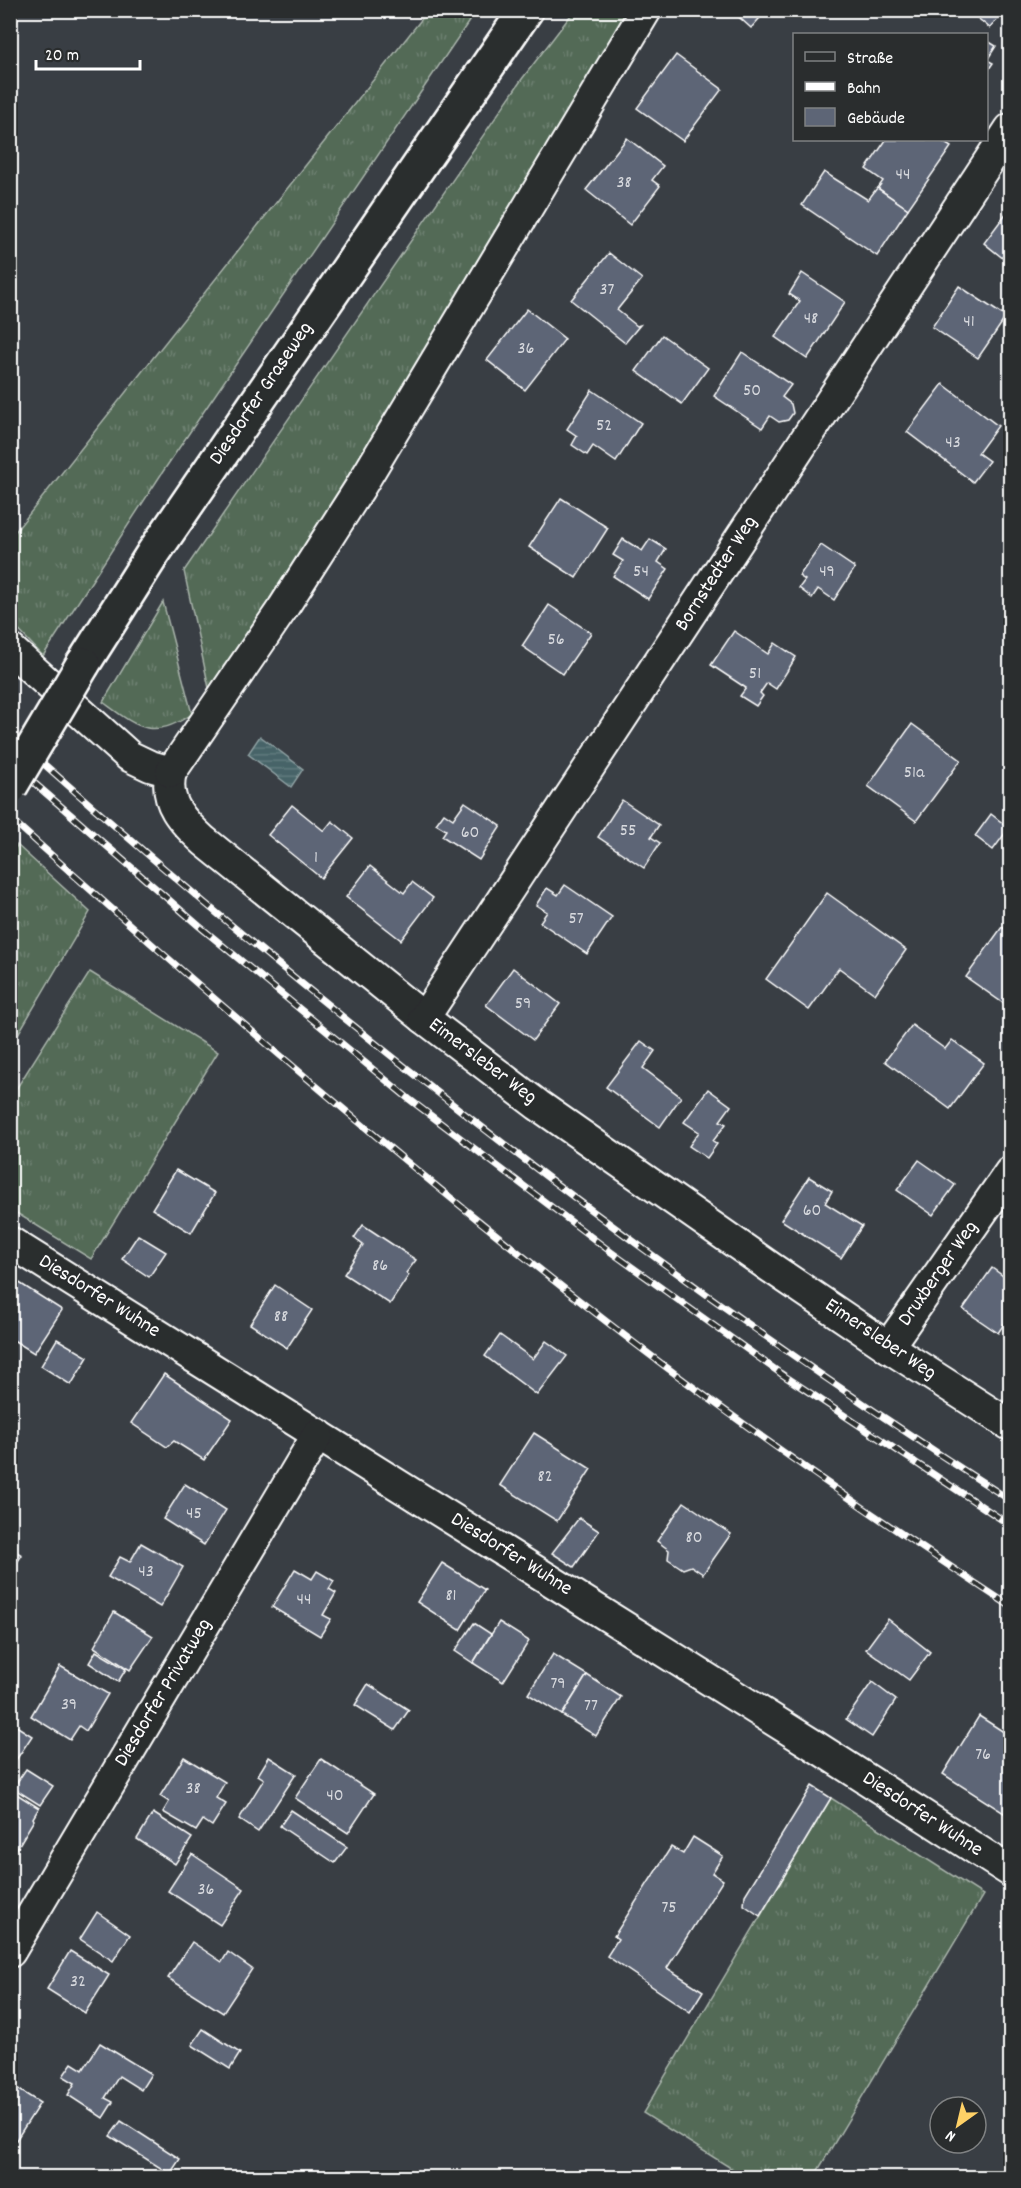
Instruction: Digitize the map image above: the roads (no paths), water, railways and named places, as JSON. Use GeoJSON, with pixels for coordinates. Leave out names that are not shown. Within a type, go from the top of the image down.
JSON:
{"type":"FeatureCollection","features":[{"type":"Feature","properties":{"kind":"main road","name":"Diesdorfer Graseweg"},"geometry":{"type":"LineString","coordinates":[[10,786],[82,664],[154,552],[526,10]]}},
{"type":"Feature","properties":{"kind":"street"},"geometry":{"type":"LineString","coordinates":[[10,649],[129,756],[150,766],[171,772],[283,608],[359,489],[646,10]]}},
{"type":"Feature","properties":{"kind":"street","name":"Bornstedter Weg"},"geometry":{"type":"LineString","coordinates":[[424,1018],[1011,129]]}},
{"type":"Feature","properties":{"kind":"street","name":"Eimersleber Weg"},"geometry":{"type":"LineString","coordinates":[[171,772],[168,790],[173,807],[187,825],[424,1018],[538,1105],[888,1347],[1011,1425]]}},
{"type":"Feature","properties":{"kind":"street","name":"Druxberger Weg"},"geometry":{"type":"LineString","coordinates":[[888,1347],[1011,1172]]}},
{"type":"Feature","properties":{"kind":"street","name":"Diesdorfer Wuhne"},"geometry":{"type":"LineString","coordinates":[[10,1242],[1011,1871]]}},
{"type":"Feature","properties":{"kind":"street","name":"Diesdorfer Privatweg"},"geometry":{"type":"LineString","coordinates":[[10,1952],[318,1434]]}},
{"type":"Feature","properties":{"kind":"water"},"geometry":{"type":"Polygon","coordinates":[[[260,736],[303,769],[291,787],[248,754],[260,736]]]}},
{"type":"Feature","properties":{"kind":"railway"},"geometry":{"type":"LineString","coordinates":[[10,734],[249,940],[495,1137],[621,1232],[749,1324],[878,1414],[1010,1500]]}},
{"type":"Feature","properties":{"kind":"railway"},"geometry":{"type":"LineString","coordinates":[[10,762],[199,926],[409,1099],[611,1252],[780,1373],[1010,1525]]}},
{"type":"Feature","properties":{"kind":"railway"},"geometry":{"type":"LineString","coordinates":[[10,818],[304,1076],[530,1262],[656,1360],[756,1433],[1010,1606]]}}]}
